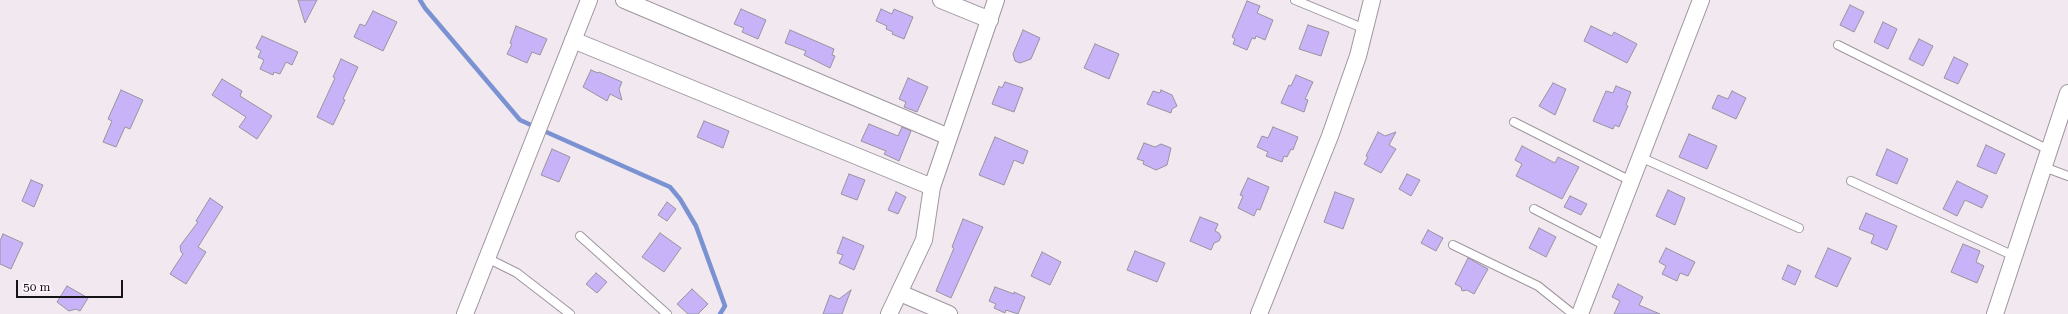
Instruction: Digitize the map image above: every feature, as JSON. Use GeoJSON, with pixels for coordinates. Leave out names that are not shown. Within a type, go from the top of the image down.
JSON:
{"type":"FeatureCollection","features":[{"type":"Feature","properties":{"kind":"street"},"geometry":{"type":"LineString","coordinates":[[465,314],[589,0]]}},
{"type":"Feature","properties":{"kind":"street"},"geometry":{"type":"LineString","coordinates":[[624,0],[949,137]]}},
{"type":"Feature","properties":{"kind":"street"},"geometry":{"type":"LineString","coordinates":[[942,0],[990,20]]}},
{"type":"Feature","properties":{"kind":"street"},"geometry":{"type":"LineString","coordinates":[[889,314],[924,240],[932,187],[996,0]]}},
{"type":"Feature","properties":{"kind":"street"},"geometry":{"type":"LineString","coordinates":[[1259,314],[1330,136],[1358,56],[1372,0]]}},
{"type":"Feature","properties":{"kind":"street"},"geometry":{"type":"LineString","coordinates":[[1580,314],[1701,0]]}},
{"type":"Feature","properties":{"kind":"street"},"geometry":{"type":"LineString","coordinates":[[573,40],[932,187]]}},
{"type":"Feature","properties":{"kind":"street"},"geometry":{"type":"LineString","coordinates":[[1995,314],[2068,93]]}},
{"type":"Feature","properties":{"kind":"street"},"geometry":{"type":"LineString","coordinates":[[900,293],[949,314]]}},
{"type":"Feature","properties":{"kind":"lane"},"geometry":{"type":"LineString","coordinates":[[1295,0],[1365,29]]}},
{"type":"Feature","properties":{"kind":"lane"},"geometry":{"type":"LineString","coordinates":[[1838,45],[2049,150]]}},
{"type":"Feature","properties":{"kind":"lane"},"geometry":{"type":"LineString","coordinates":[[1514,122],[1631,181]]}},
{"type":"Feature","properties":{"kind":"lane"},"geometry":{"type":"LineString","coordinates":[[1640,158],[1798,228]]}},
{"type":"Feature","properties":{"kind":"lane"},"geometry":{"type":"LineString","coordinates":[[2044,167],[2068,176]]}},
{"type":"Feature","properties":{"kind":"lane"},"geometry":{"type":"LineString","coordinates":[[1851,181],[2014,256]]}},
{"type":"Feature","properties":{"kind":"lane"},"geometry":{"type":"LineString","coordinates":[[1534,209],[1606,246]]}},
{"type":"Feature","properties":{"kind":"lane"},"geometry":{"type":"LineString","coordinates":[[580,236],[667,314]]}},
{"type":"Feature","properties":{"kind":"lane"},"geometry":{"type":"LineString","coordinates":[[1452,245],[1538,286],[1573,314]]}},
{"type":"Feature","properties":{"kind":"lane"},"geometry":{"type":"LineString","coordinates":[[487,258],[517,273],[570,314]]}},
{"type":"Feature","properties":{"kind":"building"},"geometry":{"type":"Polygon","coordinates":[[[298,0],[317,0],[305,23],[298,0]]]}},
{"type":"Feature","properties":{"kind":"building"},"geometry":{"type":"Polygon","coordinates":[[[1247,1],[1260,6],[1257,13],[1273,20],[1265,40],[1256,36],[1255,39],[1252,38],[1247,50],[1233,44],[1235,39],[1232,37],[1247,1]]]}},
{"type":"Feature","properties":{"kind":"building"},"geometry":{"type":"Polygon","coordinates":[[[1850,5],[1864,12],[1854,32],[1840,25],[1850,5]]]}},
{"type":"Feature","properties":{"kind":"building"},"geometry":{"type":"Polygon","coordinates":[[[741,9],[766,20],[758,39],[742,32],[744,28],[734,24],[741,9]]]}},
{"type":"Feature","properties":{"kind":"building"},"geometry":{"type":"Polygon","coordinates":[[[881,9],[892,14],[894,9],[913,17],[904,39],[892,34],[893,32],[886,29],[887,26],[876,21],[881,9]]]}},
{"type":"Feature","properties":{"kind":"building"},"geometry":{"type":"Polygon","coordinates":[[[373,11],[397,22],[383,51],[354,37],[360,24],[365,26],[373,11]]]}},
{"type":"Feature","properties":{"kind":"building"},"geometry":{"type":"Polygon","coordinates":[[[1883,22],[1897,29],[1888,49],[1874,42],[1883,22]]]}},
{"type":"Feature","properties":{"kind":"building"},"geometry":{"type":"Polygon","coordinates":[[[1308,25],[1329,32],[1321,56],[1299,49],[1308,25]]]}},
{"type":"Feature","properties":{"kind":"building"},"geometry":{"type":"Polygon","coordinates":[[[516,26],[547,39],[540,55],[532,52],[527,63],[507,54],[512,44],[510,43],[516,26]]]}},
{"type":"Feature","properties":{"kind":"building"},"geometry":{"type":"Polygon","coordinates":[[[1591,26],[1612,36],[1614,32],[1637,44],[1627,63],[1584,41],[1591,26]]]}},
{"type":"Feature","properties":{"kind":"building"},"geometry":{"type":"Polygon","coordinates":[[[790,30],[834,49],[832,55],[835,56],[830,68],[804,55],[806,51],[785,43],[790,30]]]}},
{"type":"Feature","properties":{"kind":"building"},"geometry":{"type":"Polygon","coordinates":[[[1023,30],[1040,38],[1031,59],[1020,63],[1015,61],[1013,54],[1023,30]]]}},
{"type":"Feature","properties":{"kind":"building"},"geometry":{"type":"Polygon","coordinates":[[[262,36],[298,52],[292,65],[286,62],[280,74],[274,72],[273,75],[260,69],[264,60],[258,57],[261,51],[256,48],[262,36]]]}},
{"type":"Feature","properties":{"kind":"building"},"geometry":{"type":"Polygon","coordinates":[[[1919,39],[1933,46],[1923,66],[1909,59],[1919,39]]]}},
{"type":"Feature","properties":{"kind":"building"},"geometry":{"type":"Polygon","coordinates":[[[1095,44],[1119,54],[1109,79],[1084,68],[1095,44]]]}},
{"type":"Feature","properties":{"kind":"building"},"geometry":{"type":"Polygon","coordinates":[[[1954,57],[1968,64],[1958,84],[1944,78],[1954,57]]]}},
{"type":"Feature","properties":{"kind":"building"},"geometry":{"type":"Polygon","coordinates":[[[341,59],[358,67],[333,125],[317,117],[335,78],[333,77],[341,59]]]}},
{"type":"Feature","properties":{"kind":"building"},"geometry":{"type":"Polygon","coordinates":[[[591,70],[622,82],[619,89],[622,100],[610,94],[607,101],[583,87],[591,70]]]}},
{"type":"Feature","properties":{"kind":"building"},"geometry":{"type":"Polygon","coordinates":[[[1296,75],[1313,82],[1305,99],[1308,100],[1304,112],[1281,103],[1289,85],[1291,86],[1296,75]]]}},
{"type":"Feature","properties":{"kind":"building"},"geometry":{"type":"Polygon","coordinates":[[[908,78],[928,87],[917,112],[904,107],[906,102],[899,99],[908,78]]]}},
{"type":"Feature","properties":{"kind":"building"},"geometry":{"type":"Polygon","coordinates":[[[222,79],[242,91],[240,96],[272,116],[257,139],[239,127],[246,117],[212,95],[222,79]]]}},
{"type":"Feature","properties":{"kind":"building"},"geometry":{"type":"Polygon","coordinates":[[[1005,82],[1023,88],[1014,112],[992,104],[999,86],[1002,88],[1005,82]]]}},
{"type":"Feature","properties":{"kind":"building"},"geometry":{"type":"Polygon","coordinates":[[[1553,83],[1566,89],[1555,115],[1539,106],[1553,83]]]}},
{"type":"Feature","properties":{"kind":"building"},"geometry":{"type":"Polygon","coordinates":[[[1616,86],[1631,92],[1626,105],[1628,106],[1619,127],[1615,125],[1613,129],[1593,121],[1606,91],[1613,93],[1616,86]]]}},
{"type":"Feature","properties":{"kind":"building"},"geometry":{"type":"Polygon","coordinates":[[[121,90],[143,100],[130,129],[125,127],[116,147],[103,142],[112,121],[108,119],[121,90]]]}},
{"type":"Feature","properties":{"kind":"building"},"geometry":{"type":"Polygon","coordinates":[[[1161,90],[1172,95],[1177,106],[1172,109],[1171,113],[1147,104],[1153,91],[1160,93],[1161,90]]]}},
{"type":"Feature","properties":{"kind":"building"},"geometry":{"type":"Polygon","coordinates":[[[1732,91],[1746,98],[1736,119],[1712,108],[1718,95],[1728,99],[1732,91]]]}},
{"type":"Feature","properties":{"kind":"building"},"geometry":{"type":"Polygon","coordinates":[[[704,121],[729,131],[723,148],[697,137],[704,121]]]}},
{"type":"Feature","properties":{"kind":"building"},"geometry":{"type":"Polygon","coordinates":[[[869,124],[898,136],[902,127],[911,131],[899,161],[884,154],[886,151],[861,141],[869,124]]]}},
{"type":"Feature","properties":{"kind":"building"},"geometry":{"type":"Polygon","coordinates":[[[1273,127],[1298,137],[1293,150],[1291,149],[1287,157],[1284,156],[1282,162],[1266,156],[1268,152],[1257,147],[1262,136],[1268,138],[1273,127]]]}},
{"type":"Feature","properties":{"kind":"building"},"geometry":{"type":"Polygon","coordinates":[[[1378,132],[1385,136],[1396,132],[1389,145],[1396,149],[1381,173],[1364,164],[1368,157],[1366,156],[1378,132]]]}},
{"type":"Feature","properties":{"kind":"building"},"geometry":{"type":"Polygon","coordinates":[[[1689,134],[1717,146],[1707,169],[1679,157],[1689,134]]]}},
{"type":"Feature","properties":{"kind":"building"},"geometry":{"type":"Polygon","coordinates":[[[995,137],[1028,151],[1023,164],[1014,160],[1004,185],[979,175],[995,137]]]}},
{"type":"Feature","properties":{"kind":"building"},"geometry":{"type":"Polygon","coordinates":[[[1144,143],[1155,147],[1161,144],[1171,148],[1167,165],[1156,170],[1143,164],[1144,161],[1137,159],[1144,143]]]}},
{"type":"Feature","properties":{"kind":"building"},"geometry":{"type":"Polygon","coordinates":[[[1986,145],[2005,154],[1996,174],[1977,166],[1986,145]]]}},
{"type":"Feature","properties":{"kind":"building"},"geometry":{"type":"Polygon","coordinates":[[[1522,146],[1555,163],[1558,157],[1579,167],[1562,199],[1516,176],[1522,164],[1515,160],[1522,146]]]}},
{"type":"Feature","properties":{"kind":"building"},"geometry":{"type":"Polygon","coordinates":[[[552,149],[570,157],[559,182],[541,175],[552,149]]]}},
{"type":"Feature","properties":{"kind":"building"},"geometry":{"type":"Polygon","coordinates":[[[1887,149],[1908,159],[1897,184],[1876,175],[1887,149]]]}},
{"type":"Feature","properties":{"kind":"building"},"geometry":{"type":"Polygon","coordinates":[[[849,174],[865,180],[857,200],[841,194],[849,174]]]}},
{"type":"Feature","properties":{"kind":"building"},"geometry":{"type":"Polygon","coordinates":[[[1407,174],[1420,180],[1411,196],[1399,189],[1407,174]]]}},
{"type":"Feature","properties":{"kind":"building"},"geometry":{"type":"Polygon","coordinates":[[[1248,178],[1269,187],[1260,210],[1257,209],[1254,216],[1238,208],[1243,196],[1240,195],[1248,178]]]}},
{"type":"Feature","properties":{"kind":"building"},"geometry":{"type":"Polygon","coordinates":[[[31,180],[43,185],[34,207],[22,201],[31,180]]]}},
{"type":"Feature","properties":{"kind":"building"},"geometry":{"type":"Polygon","coordinates":[[[1957,181],[1988,196],[1982,208],[1965,200],[1957,216],[1943,209],[1957,181]]]}},
{"type":"Feature","properties":{"kind":"building"},"geometry":{"type":"Polygon","coordinates":[[[1668,190],[1685,198],[1675,225],[1656,216],[1668,190]]]}},
{"type":"Feature","properties":{"kind":"building"},"geometry":{"type":"Polygon","coordinates":[[[896,192],[906,197],[898,214],[888,210],[896,192]]]}},
{"type":"Feature","properties":{"kind":"building"},"geometry":{"type":"Polygon","coordinates":[[[1335,192],[1354,199],[1343,229],[1324,222],[1335,192]]]}},
{"type":"Feature","properties":{"kind":"building"},"geometry":{"type":"Polygon","coordinates":[[[1570,196],[1587,204],[1581,215],[1564,207],[1570,196]]]}},
{"type":"Feature","properties":{"kind":"building"},"geometry":{"type":"Polygon","coordinates":[[[210,198],[223,207],[198,247],[206,252],[186,284],[170,274],[183,254],[180,246],[198,222],[196,221],[210,198]]]}},
{"type":"Feature","properties":{"kind":"building"},"geometry":{"type":"Polygon","coordinates":[[[667,202],[676,209],[667,221],[658,215],[667,202]]]}},
{"type":"Feature","properties":{"kind":"building"},"geometry":{"type":"Polygon","coordinates":[[[1866,213],[1897,226],[1887,250],[1871,243],[1874,235],[1859,229],[1866,213]]]}},
{"type":"Feature","properties":{"kind":"building"},"geometry":{"type":"Polygon","coordinates":[[[1200,217],[1218,224],[1215,231],[1219,233],[1221,237],[1219,241],[1214,243],[1211,250],[1190,241],[1200,217]]]}},
{"type":"Feature","properties":{"kind":"building"},"geometry":{"type":"Polygon","coordinates":[[[963,219],[983,227],[951,298],[936,291],[954,248],[952,247],[963,219]]]}},
{"type":"Feature","properties":{"kind":"building"},"geometry":{"type":"Polygon","coordinates":[[[1539,228],[1556,237],[1546,257],[1529,248],[1539,228]]]}},
{"type":"Feature","properties":{"kind":"building"},"geometry":{"type":"Polygon","coordinates":[[[1428,230],[1443,238],[1436,251],[1421,243],[1428,230]]]}},
{"type":"Feature","properties":{"kind":"building"},"geometry":{"type":"Polygon","coordinates":[[[660,233],[681,248],[664,272],[642,257],[660,233]]]}},
{"type":"Feature","properties":{"kind":"building"},"geometry":{"type":"Polygon","coordinates":[[[3,234],[23,243],[11,269],[0,264],[0,241],[3,234]]]}},
{"type":"Feature","properties":{"kind":"building"},"geometry":{"type":"Polygon","coordinates":[[[843,237],[864,246],[854,270],[839,263],[843,255],[837,253],[843,237]]]}},
{"type":"Feature","properties":{"kind":"building"},"geometry":{"type":"Polygon","coordinates":[[[1963,244],[1980,251],[1976,262],[1984,266],[1977,283],[1951,272],[1963,244]]]}},
{"type":"Feature","properties":{"kind":"building"},"geometry":{"type":"Polygon","coordinates":[[[1666,248],[1695,262],[1688,276],[1680,273],[1677,281],[1662,274],[1666,266],[1659,262],[1666,248]]]}},
{"type":"Feature","properties":{"kind":"building"},"geometry":{"type":"Polygon","coordinates":[[[1828,248],[1851,258],[1837,287],[1815,277],[1828,248]]]}},
{"type":"Feature","properties":{"kind":"building"},"geometry":{"type":"Polygon","coordinates":[[[1135,251],[1165,263],[1157,282],[1127,270],[1135,251]]]}},
{"type":"Feature","properties":{"kind":"building"},"geometry":{"type":"Polygon","coordinates":[[[1042,252],[1061,262],[1050,285],[1031,276],[1042,252]]]}},
{"type":"Feature","properties":{"kind":"building"},"geometry":{"type":"Polygon","coordinates":[[[1468,258],[1488,269],[1474,294],[1467,290],[1462,291],[1461,287],[1455,284],[1468,258]]]}},
{"type":"Feature","properties":{"kind":"building"},"geometry":{"type":"Polygon","coordinates":[[[1788,265],[1801,271],[1795,285],[1782,279],[1788,265]]]}},
{"type":"Feature","properties":{"kind":"building"},"geometry":{"type":"Polygon","coordinates":[[[596,273],[607,282],[597,293],[586,284],[596,273]]]}},
{"type":"Feature","properties":{"kind":"building"},"geometry":{"type":"Polygon","coordinates":[[[1618,284],[1643,297],[1639,305],[1660,314],[1614,314],[1620,301],[1612,297],[1618,284]]]}},
{"type":"Feature","properties":{"kind":"building"},"geometry":{"type":"Polygon","coordinates":[[[67,286],[88,298],[80,311],[76,309],[69,311],[57,302],[67,286]]]}},
{"type":"Feature","properties":{"kind":"building"},"geometry":{"type":"Polygon","coordinates":[[[995,287],[1014,294],[1014,292],[1025,297],[1018,314],[1006,310],[1005,313],[994,308],[996,304],[989,301],[995,287]]]}},
{"type":"Feature","properties":{"kind":"building"},"geometry":{"type":"Polygon","coordinates":[[[692,289],[708,304],[698,314],[688,314],[677,304],[692,289]]]}},
{"type":"Feature","properties":{"kind":"building"},"geometry":{"type":"Polygon","coordinates":[[[851,290],[842,314],[823,314],[830,295],[839,299],[851,290]]]}},
{"type":"Feature","properties":{"kind":"waterway"},"geometry":{"type":"LineString","coordinates":[[420,0],[425,8],[520,120],[531,125]]}},
{"type":"Feature","properties":{"kind":"waterway"},"geometry":{"type":"LineString","coordinates":[[544,131],[670,187],[680,199],[696,226],[725,306],[720,314]]}}]}
